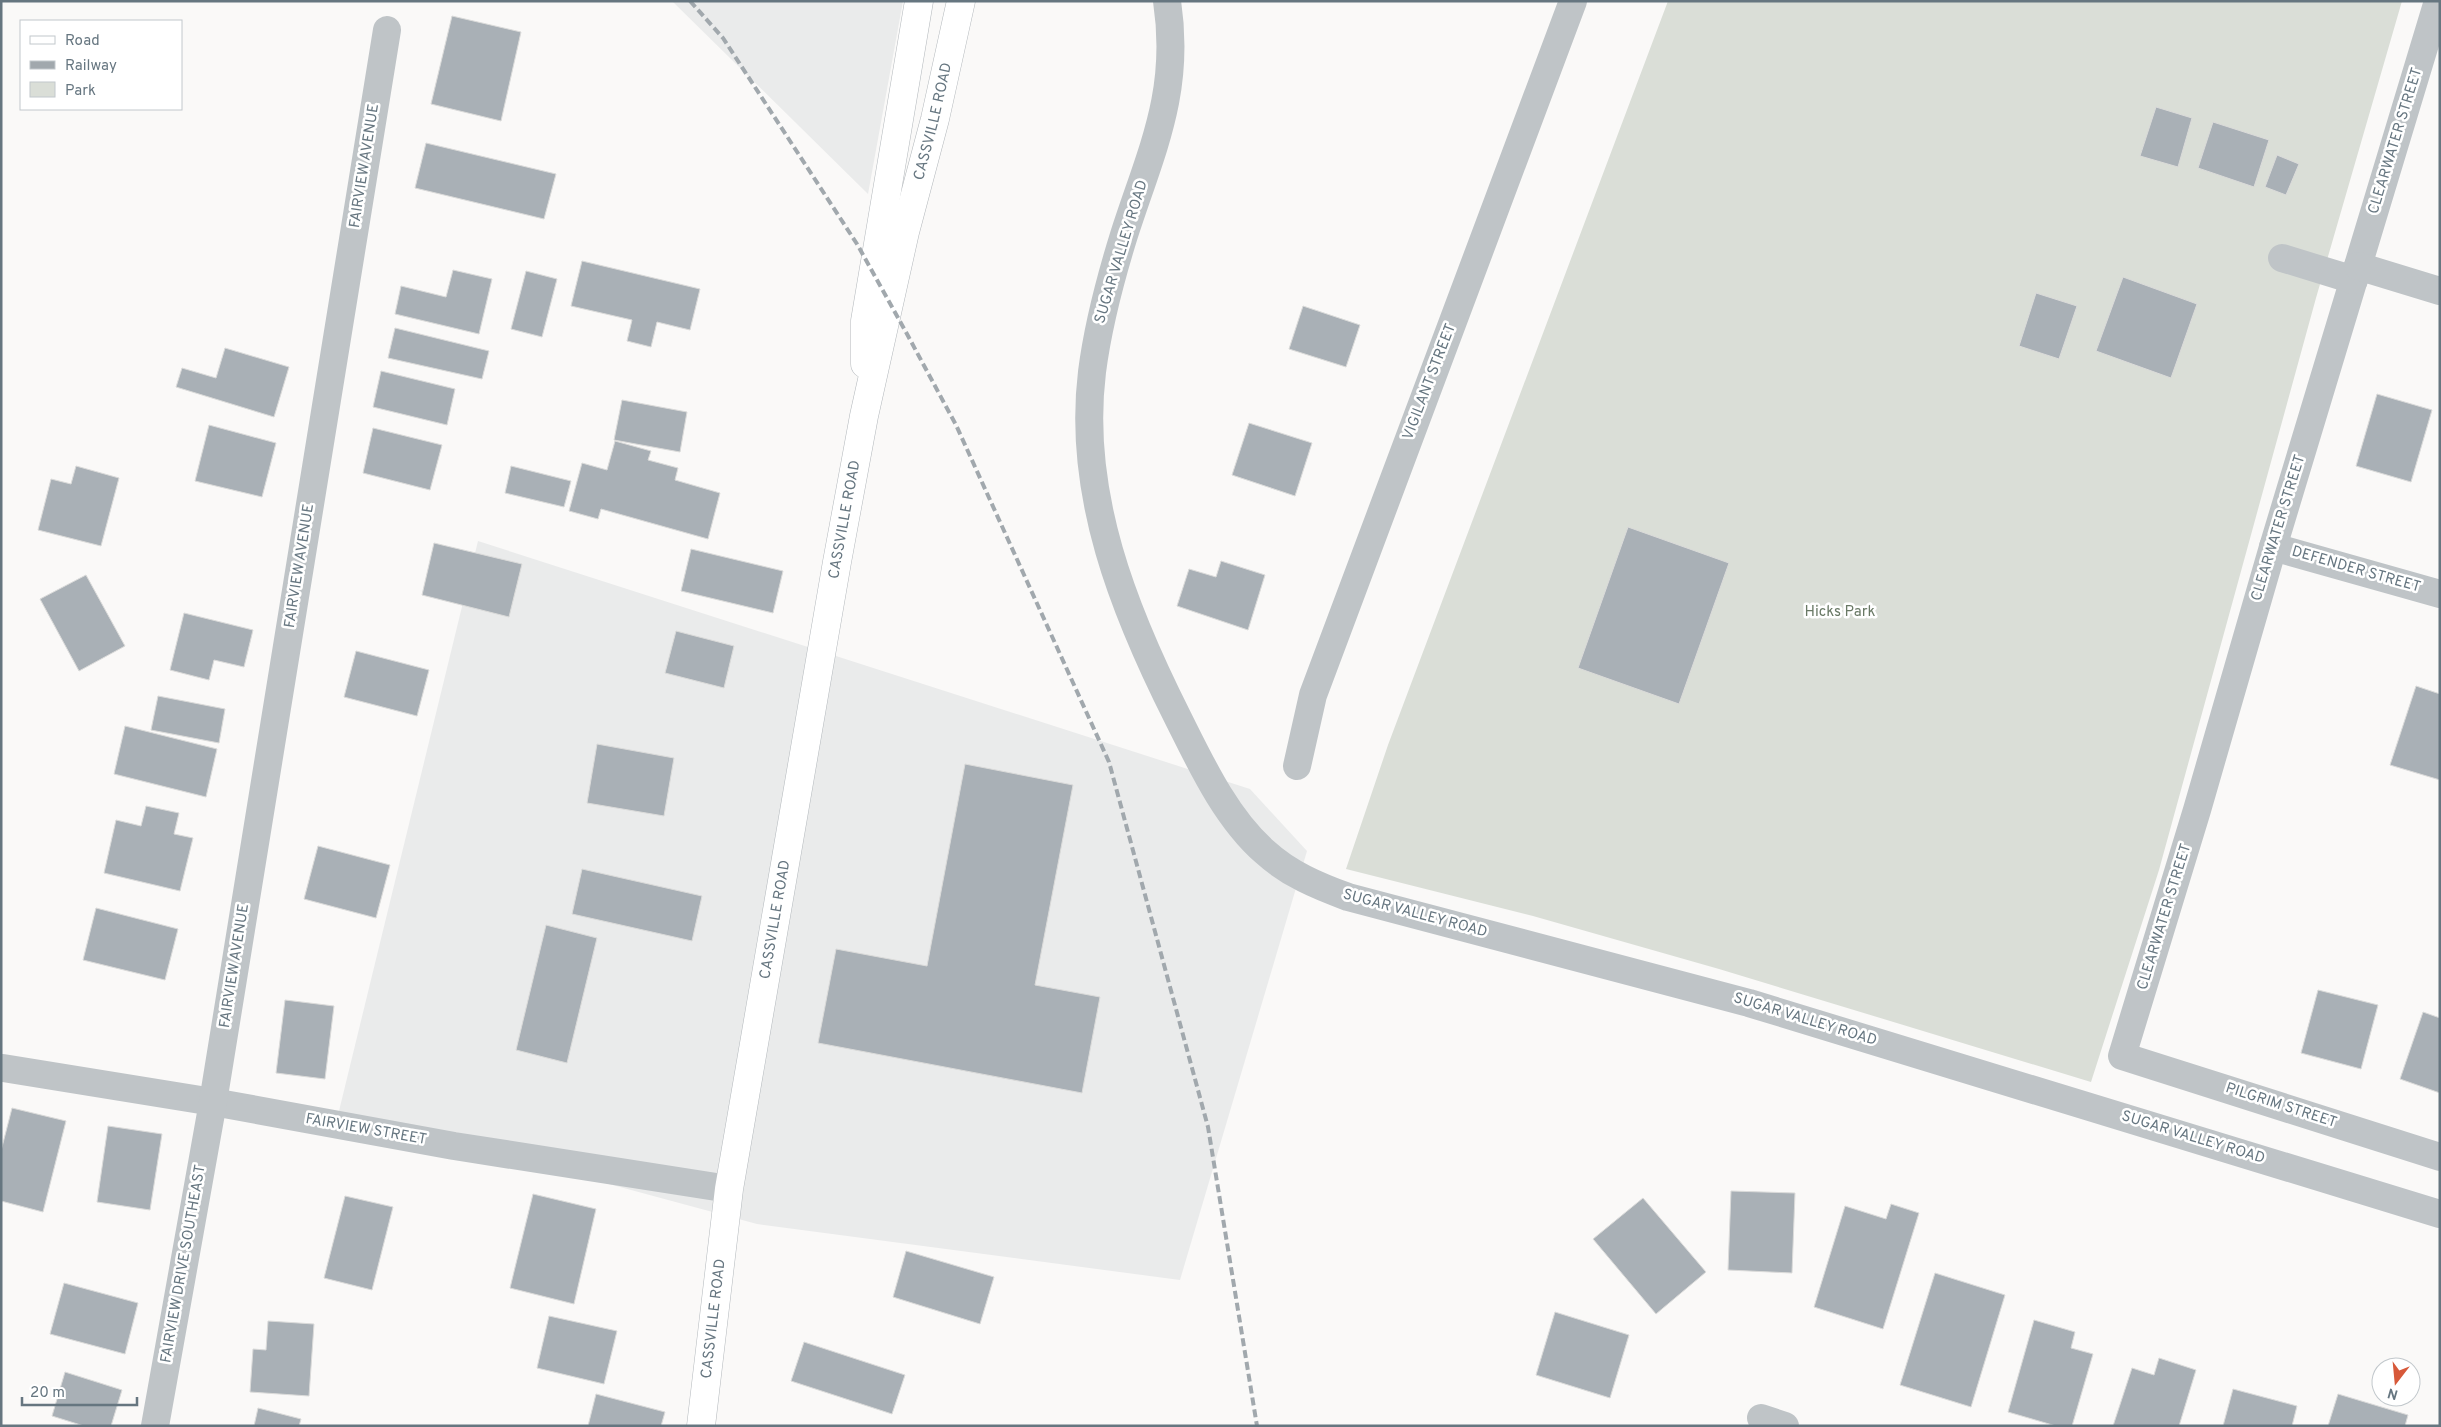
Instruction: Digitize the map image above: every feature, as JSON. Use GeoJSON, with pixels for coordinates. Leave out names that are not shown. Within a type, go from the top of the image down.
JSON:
{"type":"FeatureCollection","features":[{"type":"Feature","properties":{"kind":"main road","name":"CASSVILLE ROAD"},"geometry":{"type":"LineString","coordinates":[[864,416],[865,321],[919,1]]}},
{"type":"Feature","properties":{"kind":"main road","name":"CASSVILLE ROAD"},"geometry":{"type":"LineString","coordinates":[[701,1426],[729,1189],[864,416],[905,232],[935,119],[961,1]]}},
{"type":"Feature","properties":{"kind":"street","name":"SUGAR VALLEY ROAD"},"geometry":{"type":"LineString","coordinates":[[1167,1],[1172,55],[1166,108],[1116,262],[1098,336],[1092,374],[1091,453],[1096,491],[1108,549],[1126,606],[1150,661],[1215,786],[1236,820],[1264,852],[1287,869],[1312,883],[1348,897],[1749,1003],[2440,1214]]}},
{"type":"Feature","properties":{"kind":"street","name":"VIGILANT STREET"},"geometry":{"type":"LineString","coordinates":[[1297,766],[1313,695],[1573,1]]}},
{"type":"Feature","properties":{"kind":"street","name":"CLEARWATER STREET"},"geometry":{"type":"LineString","coordinates":[[2122,1056],[2438,1]]}},
{"type":"Feature","properties":{"kind":"street","name":"FAIRVIEW AVENUE"},"geometry":{"type":"LineString","coordinates":[[213,1102],[387,30]]}},
{"type":"Feature","properties":{"kind":"street"},"geometry":{"type":"LineString","coordinates":[[2282,258],[2440,290]]}},
{"type":"Feature","properties":{"kind":"street","name":"DEFENDER STREET"},"geometry":{"type":"LineString","coordinates":[[2273,547],[2440,594]]}},
{"type":"Feature","properties":{"kind":"street","name":"PILGRIM STREET"},"geometry":{"type":"LineString","coordinates":[[2122,1056],[2440,1157]]}},
{"type":"Feature","properties":{"kind":"street","name":"FAIRVIEW STREET"},"geometry":{"type":"LineString","coordinates":[[3,1068],[213,1102],[454,1146],[729,1189]]}},
{"type":"Feature","properties":{"kind":"street","name":"FAIRVIEW DRIVE SOUTHEAST"},"geometry":{"type":"LineString","coordinates":[[155,1426],[213,1102]]}},
{"type":"Feature","properties":{"kind":"shaded area"},"geometry":{"type":"Polygon","coordinates":[[[672,1],[903,1],[868,194],[672,1]]]}},
{"type":"Feature","properties":{"kind":"shaded area"},"geometry":{"type":"Polygon","coordinates":[[[478,541],[1250,789],[1307,851],[1180,1280],[757,1224],[339,1111],[478,541]]]}},
{"type":"Feature","properties":{"kind":"green space","name":"Hicks Park"},"geometry":{"type":"Polygon","coordinates":[[[1668,1],[2402,1],[2316,298],[2159,870],[2091,1082],[1719,969],[1533,916],[1346,869],[1388,745],[1668,1]]]}},
{"type":"Feature","properties":{"kind":"building"},"geometry":{"type":"Polygon","coordinates":[[[452,16],[521,32],[501,121],[431,104],[452,16]]]}},
{"type":"Feature","properties":{"kind":"building"},"geometry":{"type":"Polygon","coordinates":[[[2156,107],[2192,118],[2178,167],[2140,156],[2156,107]]]}},
{"type":"Feature","properties":{"kind":"building"},"geometry":{"type":"Polygon","coordinates":[[[2213,122],[2269,140],[2254,187],[2198,168],[2213,122]]]}},
{"type":"Feature","properties":{"kind":"building"},"geometry":{"type":"Polygon","coordinates":[[[426,143],[556,174],[544,219],[415,188],[426,143]]]}},
{"type":"Feature","properties":{"kind":"building"},"geometry":{"type":"Polygon","coordinates":[[[2277,155],[2299,164],[2286,195],[2265,187],[2277,155]]]}},
{"type":"Feature","properties":{"kind":"building"},"geometry":{"type":"Polygon","coordinates":[[[582,261],[700,289],[690,330],[657,322],[651,347],[627,341],[632,320],[571,306],[582,261]]]}},
{"type":"Feature","properties":{"kind":"building"},"geometry":{"type":"Polygon","coordinates":[[[453,270],[492,279],[479,334],[395,314],[401,286],[446,297],[453,270]]]}},
{"type":"Feature","properties":{"kind":"building"},"geometry":{"type":"Polygon","coordinates":[[[526,271],[557,279],[542,337],[511,329],[526,271]]]}},
{"type":"Feature","properties":{"kind":"building"},"geometry":{"type":"Polygon","coordinates":[[[2123,277],[2197,304],[2171,378],[2096,351],[2123,277]]]}},
{"type":"Feature","properties":{"kind":"building"},"geometry":{"type":"Polygon","coordinates":[[[2036,293],[2077,306],[2059,359],[2019,346],[2036,293]]]}},
{"type":"Feature","properties":{"kind":"building"},"geometry":{"type":"Polygon","coordinates":[[[1303,306],[1360,325],[1346,367],[1289,349],[1303,306]]]}},
{"type":"Feature","properties":{"kind":"building"},"geometry":{"type":"Polygon","coordinates":[[[395,328],[489,351],[482,379],[388,358],[395,328]]]}},
{"type":"Feature","properties":{"kind":"building"},"geometry":{"type":"Polygon","coordinates":[[[225,348],[289,367],[274,417],[176,387],[182,368],[216,378],[225,348]]]}},
{"type":"Feature","properties":{"kind":"building"},"geometry":{"type":"Polygon","coordinates":[[[381,371],[455,389],[447,425],[373,407],[381,371]]]}},
{"type":"Feature","properties":{"kind":"building"},"geometry":{"type":"Polygon","coordinates":[[[2377,394],[2432,410],[2411,482],[2356,466],[2377,394]]]}},
{"type":"Feature","properties":{"kind":"building"},"geometry":{"type":"Polygon","coordinates":[[[622,400],[687,412],[680,452],[614,440],[622,400]]]}},
{"type":"Feature","properties":{"kind":"building"},"geometry":{"type":"Polygon","coordinates":[[[1249,423],[1312,443],[1295,496],[1232,475],[1249,423]]]}},
{"type":"Feature","properties":{"kind":"building"},"geometry":{"type":"Polygon","coordinates":[[[209,425],[276,443],[262,497],[195,481],[209,425]]]}},
{"type":"Feature","properties":{"kind":"building"},"geometry":{"type":"Polygon","coordinates":[[[373,428],[442,445],[430,490],[363,473],[373,428]]]}},
{"type":"Feature","properties":{"kind":"building"},"geometry":{"type":"Polygon","coordinates":[[[615,441],[651,451],[648,460],[678,468],[675,480],[720,493],[708,539],[601,509],[598,519],[569,511],[582,463],[607,470],[615,441]]]}},
{"type":"Feature","properties":{"kind":"building"},"geometry":{"type":"Polygon","coordinates":[[[76,466],[119,478],[101,546],[38,530],[51,479],[71,484],[76,466]]]}},
{"type":"Feature","properties":{"kind":"building"},"geometry":{"type":"Polygon","coordinates":[[[511,466],[571,481],[564,507],[505,493],[511,466]]]}},
{"type":"Feature","properties":{"kind":"building"},"geometry":{"type":"Polygon","coordinates":[[[1628,527],[1729,563],[1679,704],[1578,668],[1628,527]]]}},
{"type":"Feature","properties":{"kind":"building"},"geometry":{"type":"Polygon","coordinates":[[[434,543],[522,564],[509,617],[422,595],[434,543]]]}},
{"type":"Feature","properties":{"kind":"building"},"geometry":{"type":"Polygon","coordinates":[[[691,549],[783,571],[773,613],[681,591],[691,549]]]}},
{"type":"Feature","properties":{"kind":"building"},"geometry":{"type":"Polygon","coordinates":[[[1221,561],[1265,575],[1248,630],[1177,606],[1189,569],[1216,577],[1221,561]]]}},
{"type":"Feature","properties":{"kind":"building"},"geometry":{"type":"Polygon","coordinates":[[[86,575],[125,646],[79,671],[40,599],[86,575]]]}},
{"type":"Feature","properties":{"kind":"building"},"geometry":{"type":"Polygon","coordinates":[[[184,613],[253,630],[244,667],[214,660],[209,680],[170,670],[184,613]]]}},
{"type":"Feature","properties":{"kind":"building"},"geometry":{"type":"Polygon","coordinates":[[[676,631],[734,646],[724,688],[665,673],[676,631]]]}},
{"type":"Feature","properties":{"kind":"building"},"geometry":{"type":"Polygon","coordinates":[[[356,651],[429,670],[417,716],[344,697],[356,651]]]}},
{"type":"Feature","properties":{"kind":"building"},"geometry":{"type":"Polygon","coordinates":[[[2416,686],[2440,694],[2440,780],[2390,765],[2416,686]]]}},
{"type":"Feature","properties":{"kind":"building"},"geometry":{"type":"Polygon","coordinates":[[[158,696],[225,709],[219,743],[151,730],[158,696]]]}},
{"type":"Feature","properties":{"kind":"building"},"geometry":{"type":"Polygon","coordinates":[[[125,726],[217,749],[206,797],[114,774],[125,726]]]}},
{"type":"Feature","properties":{"kind":"building"},"geometry":{"type":"Polygon","coordinates":[[[597,744],[674,758],[664,816],[587,803],[597,744]]]}},
{"type":"Feature","properties":{"kind":"building"},"geometry":{"type":"Polygon","coordinates":[[[965,764],[1073,785],[1035,985],[1100,997],[1082,1093],[818,1043],[836,949],[927,966],[965,764]]]}},
{"type":"Feature","properties":{"kind":"building"},"geometry":{"type":"Polygon","coordinates":[[[146,806],[179,813],[174,834],[193,838],[180,891],[104,873],[116,820],[141,826],[146,806]]]}},
{"type":"Feature","properties":{"kind":"building"},"geometry":{"type":"Polygon","coordinates":[[[318,846],[390,865],[376,918],[304,899],[318,846]]]}},
{"type":"Feature","properties":{"kind":"building"},"geometry":{"type":"Polygon","coordinates":[[[582,869],[702,896],[692,941],[572,914],[582,869]]]}},
{"type":"Feature","properties":{"kind":"building"},"geometry":{"type":"Polygon","coordinates":[[[96,908],[178,929],[165,980],[83,960],[96,908]]]}},
{"type":"Feature","properties":{"kind":"building"},"geometry":{"type":"Polygon","coordinates":[[[546,925],[597,938],[567,1063],[516,1050],[546,925]]]}},
{"type":"Feature","properties":{"kind":"building"},"geometry":{"type":"Polygon","coordinates":[[[2318,990],[2378,1005],[2361,1069],[2301,1053],[2318,990]]]}},
{"type":"Feature","properties":{"kind":"building"},"geometry":{"type":"Polygon","coordinates":[[[285,1000],[334,1006],[325,1079],[276,1073],[285,1000]]]}},
{"type":"Feature","properties":{"kind":"building"},"geometry":{"type":"Polygon","coordinates":[[[2423,1012],[2440,1018],[2440,1093],[2400,1079],[2423,1012]]]}},
{"type":"Feature","properties":{"kind":"building"},"geometry":{"type":"Polygon","coordinates":[[[12,1108],[66,1121],[43,1212],[1,1201],[1,1151],[12,1108]]]}},
{"type":"Feature","properties":{"kind":"building"},"geometry":{"type":"Polygon","coordinates":[[[108,1126],[162,1134],[150,1210],[97,1202],[108,1126]]]}},
{"type":"Feature","properties":{"kind":"building"},"geometry":{"type":"Polygon","coordinates":[[[1731,1191],[1795,1193],[1792,1273],[1728,1270],[1731,1191]]]}},
{"type":"Feature","properties":{"kind":"building"},"geometry":{"type":"Polygon","coordinates":[[[533,1194],[596,1209],[574,1304],[510,1288],[533,1194]]]}},
{"type":"Feature","properties":{"kind":"building"},"geometry":{"type":"Polygon","coordinates":[[[345,1196],[393,1207],[372,1290],[324,1278],[345,1196]]]}},
{"type":"Feature","properties":{"kind":"building"},"geometry":{"type":"Polygon","coordinates":[[[1643,1198],[1706,1272],[1656,1314],[1593,1239],[1643,1198]]]}},
{"type":"Feature","properties":{"kind":"building"},"geometry":{"type":"Polygon","coordinates":[[[1891,1204],[1919,1213],[1883,1329],[1814,1307],[1845,1206],[1886,1219],[1891,1204]]]}},
{"type":"Feature","properties":{"kind":"building"},"geometry":{"type":"Polygon","coordinates":[[[906,1251],[994,1277],[980,1324],[893,1297],[906,1251]]]}},
{"type":"Feature","properties":{"kind":"building"},"geometry":{"type":"Polygon","coordinates":[[[1935,1273],[2005,1295],[1971,1407],[1900,1385],[1935,1273]]]}},
{"type":"Feature","properties":{"kind":"building"},"geometry":{"type":"Polygon","coordinates":[[[64,1283],[138,1303],[125,1354],[50,1334],[64,1283]]]}},
{"type":"Feature","properties":{"kind":"building"},"geometry":{"type":"Polygon","coordinates":[[[1555,1312],[1629,1335],[1610,1398],[1536,1375],[1555,1312]]]}},
{"type":"Feature","properties":{"kind":"building"},"geometry":{"type":"Polygon","coordinates":[[[549,1316],[617,1331],[604,1384],[537,1368],[549,1316]]]}},
{"type":"Feature","properties":{"kind":"building"},"geometry":{"type":"Polygon","coordinates":[[[2034,1320],[2075,1332],[2071,1348],[2093,1354],[2072,1426],[2056,1426],[2008,1412],[2034,1320]]]}},
{"type":"Feature","properties":{"kind":"building"},"geometry":{"type":"Polygon","coordinates":[[[268,1321],[314,1324],[309,1396],[250,1392],[253,1349],[266,1350],[268,1321]]]}},
{"type":"Feature","properties":{"kind":"building"},"geometry":{"type":"Polygon","coordinates":[[[804,1342],[905,1375],[892,1414],[791,1381],[804,1342]]]}},
{"type":"Feature","properties":{"kind":"building"},"geometry":{"type":"Polygon","coordinates":[[[2159,1358],[2196,1370],[2179,1426],[2113,1426],[2132,1368],[2154,1375],[2159,1358]]]}},
{"type":"Feature","properties":{"kind":"building"},"geometry":{"type":"Polygon","coordinates":[[[65,1372],[122,1390],[111,1426],[84,1426],[52,1416],[65,1372]]]}},
{"type":"Feature","properties":{"kind":"building"},"geometry":{"type":"Polygon","coordinates":[[[2233,1389],[2297,1406],[2292,1426],[2223,1426],[2233,1389]]]}},
{"type":"Feature","properties":{"kind":"building"},"geometry":{"type":"Polygon","coordinates":[[[596,1394],[665,1412],[661,1426],[588,1426],[596,1394]]]}},
{"type":"Feature","properties":{"kind":"building"},"geometry":{"type":"Polygon","coordinates":[[[2338,1394],[2371,1404],[2371,1407],[2381,1407],[2408,1415],[2405,1426],[2328,1426],[2338,1394]]]}},
{"type":"Feature","properties":{"kind":"building"},"geometry":{"type":"Polygon","coordinates":[[[258,1408],[301,1419],[299,1426],[254,1426],[258,1408]]]}},
{"type":"Feature","properties":{"kind":"railway"},"geometry":{"type":"LineString","coordinates":[[690,1],[723,38],[857,244],[907,334],[956,425],[1109,762],[1208,1127],[1257,1426]]}}]}
